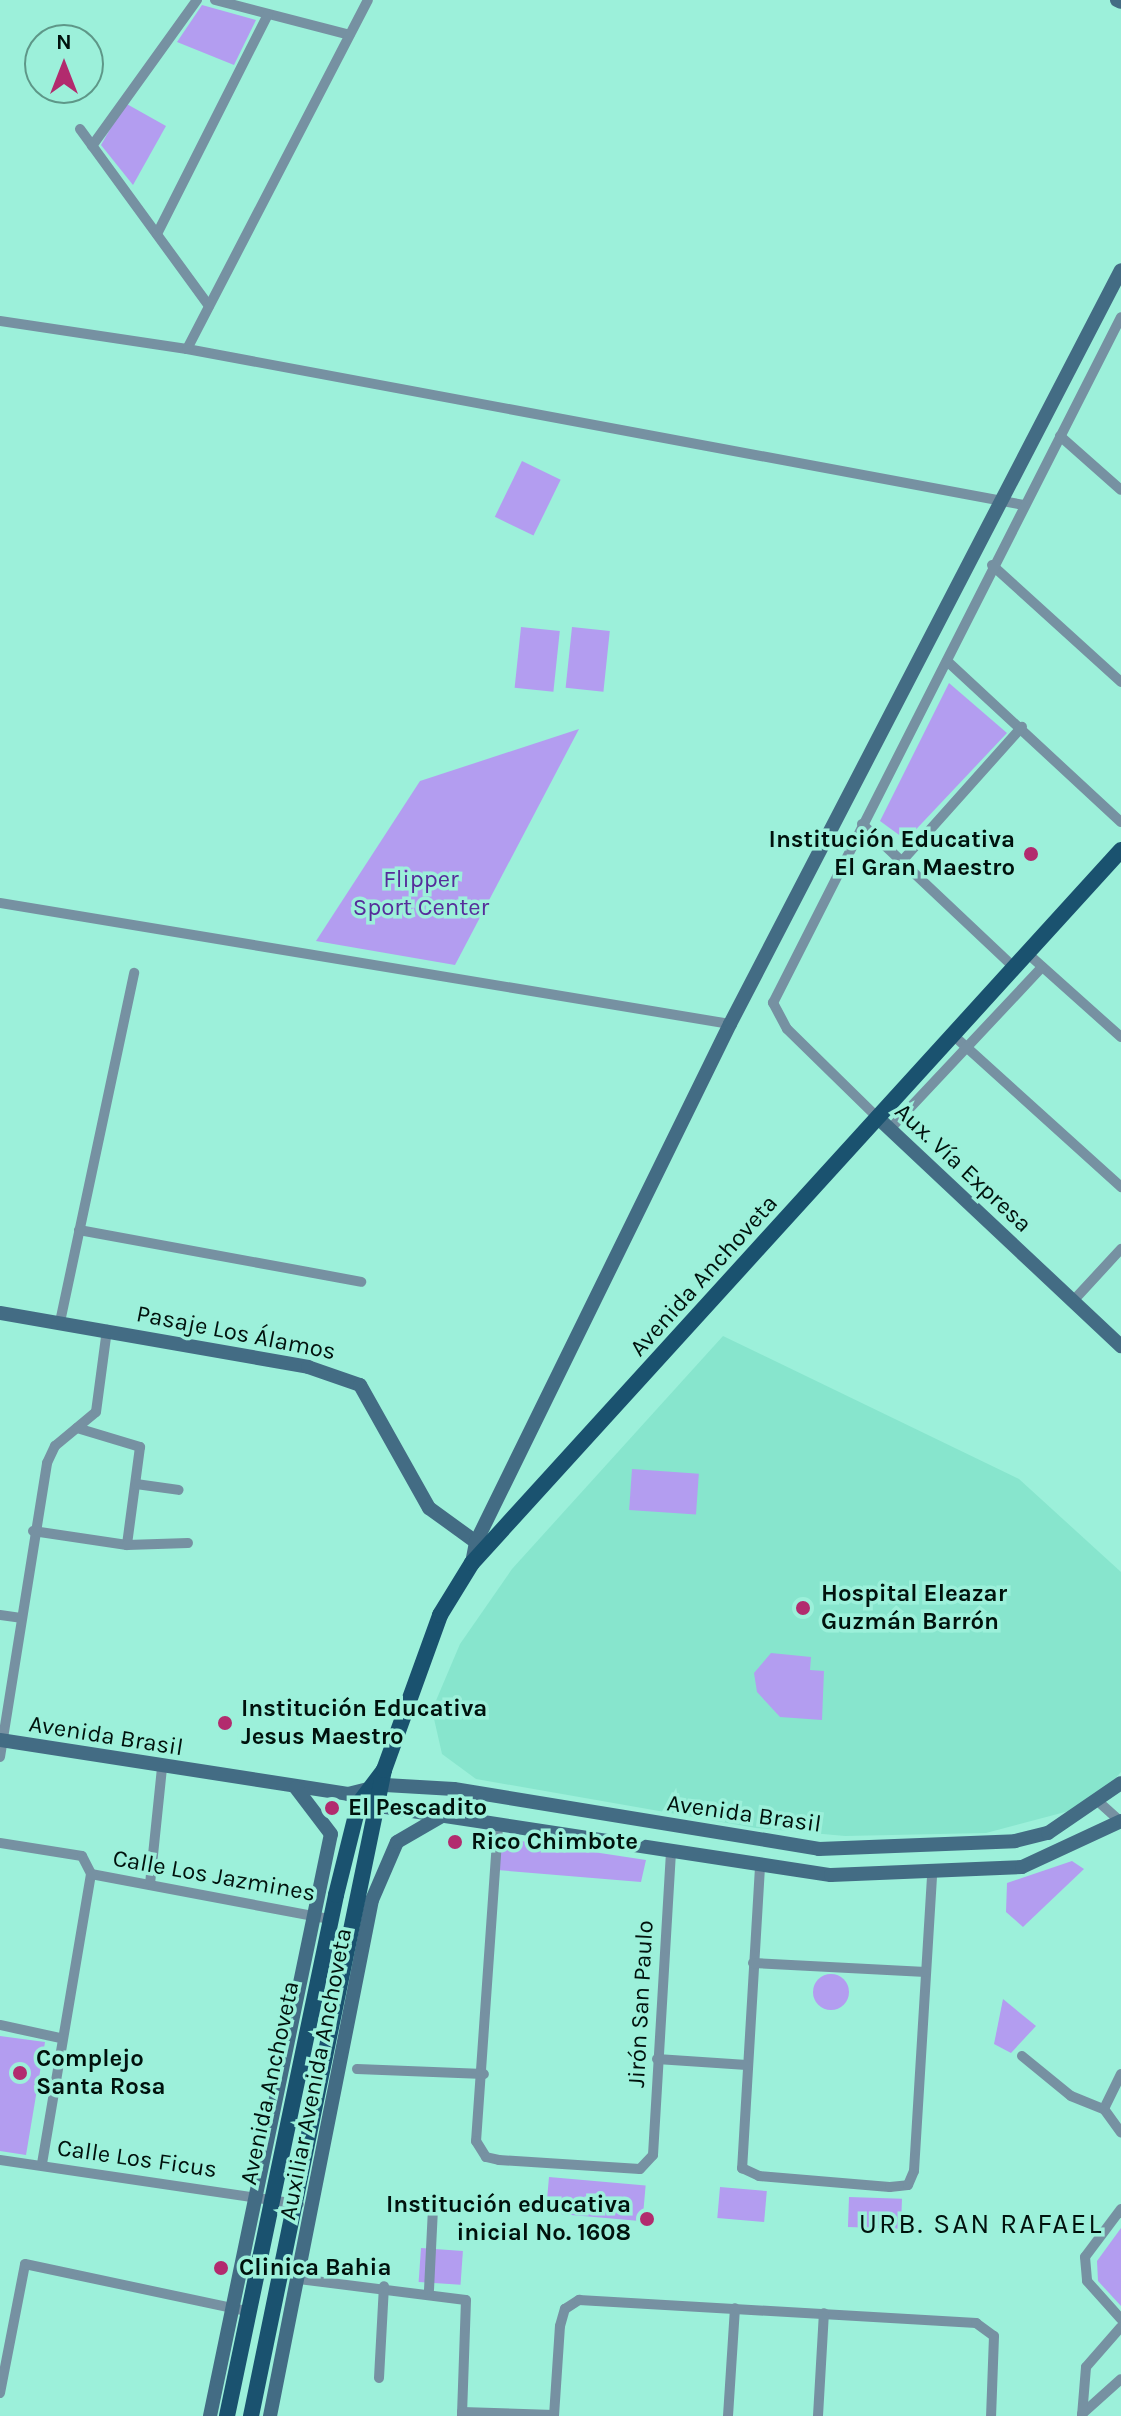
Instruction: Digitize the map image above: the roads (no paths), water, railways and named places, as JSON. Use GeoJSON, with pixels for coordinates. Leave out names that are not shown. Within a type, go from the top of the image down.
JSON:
{"type":"FeatureCollection","features":[{"type":"Feature","properties":{"kind":"main road"},"geometry":{"type":"LineString","coordinates":[[472,1563],[476,1542],[730,1024],[1121,270]]}},
{"type":"Feature","properties":{"kind":"main road","name":"Avenida Anchoveta"},"geometry":{"type":"LineString","coordinates":[[251,2416],[292,2202],[381,1806],[384,1778],[440,1615],[472,1563],[883,1123],[953,1035],[1121,850]]}},
{"type":"Feature","properties":{"kind":"main road","name":"Aux. Vía Expresa"},"geometry":{"type":"LineString","coordinates":[[883,1123],[1121,1346]]}},
{"type":"Feature","properties":{"kind":"main road","name":"Pasaje Los Álamos"},"geometry":{"type":"LineString","coordinates":[[0,1313],[308,1367],[360,1385],[429,1508],[476,1542]]}},
{"type":"Feature","properties":{"kind":"main road","name":"Avenida Brasil"},"geometry":{"type":"LineString","coordinates":[[1,1740],[295,1788],[357,1795],[381,1806],[441,1817],[760,1867],[932,1875],[997,1872],[1043,1861],[1121,1822]]}},
{"type":"Feature","properties":{"kind":"main road","name":"Avenida Anchoveta"},"geometry":{"type":"LineString","coordinates":[[227,2416],[239,2310],[323,1916],[357,1795],[384,1778]]}},
{"type":"Feature","properties":{"kind":"main road","name":"Avenida Brasil"},"geometry":{"type":"LineString","coordinates":[[384,1778],[819,1849],[992,1844],[1048,1833],[1101,1804],[1121,1783]]}},
{"type":"Feature","properties":{"kind":"main road","name":"Auxiliar Avenida Anchoveta"},"geometry":{"type":"LineString","coordinates":[[295,1788],[331,1834],[323,1916]]}},
{"type":"Feature","properties":{"kind":"main road","name":"Auxiliar Avenida Anchoveta"},"geometry":{"type":"LineString","coordinates":[[270,2416],[314,2207],[353,1983],[384,1862],[397,1842],[441,1817]]}},
{"type":"Feature","properties":{"kind":"main road"},"geometry":{"type":"LineString","coordinates":[[992,1844],[997,1872]]}},
{"type":"Feature","properties":{"kind":"main road"},"geometry":{"type":"LineString","coordinates":[[210,2416],[239,2310]]}},
{"type":"Feature","properties":{"kind":"street"},"geometry":{"type":"LineString","coordinates":[[92,146],[197,0]]}},
{"type":"Feature","properties":{"kind":"street"},"geometry":{"type":"LineString","coordinates":[[215,0],[350,35]]}},
{"type":"Feature","properties":{"kind":"street"},"geometry":{"type":"LineString","coordinates":[[187,349],[368,0]]}},
{"type":"Feature","properties":{"kind":"street"},"geometry":{"type":"LineString","coordinates":[[157,234],[268,14]]}},
{"type":"Feature","properties":{"kind":"street"},"geometry":{"type":"LineString","coordinates":[[80,129],[209,306]]}},
{"type":"Feature","properties":{"kind":"street"},"geometry":{"type":"LineString","coordinates":[[1014,967],[862,824],[1121,317]]}},
{"type":"Feature","properties":{"kind":"street"},"geometry":{"type":"LineString","coordinates":[[0,321],[187,349],[1005,496],[1024,505]]}},
{"type":"Feature","properties":{"kind":"street"},"geometry":{"type":"LineString","coordinates":[[1060,436],[1121,490]]}},
{"type":"Feature","properties":{"kind":"street"},"geometry":{"type":"LineString","coordinates":[[992,565],[1121,682]]}},
{"type":"Feature","properties":{"kind":"street"},"geometry":{"type":"LineString","coordinates":[[947,661],[1022,727],[1121,822]]}},
{"type":"Feature","properties":{"kind":"street"},"geometry":{"type":"LineString","coordinates":[[902,861],[1022,727]]}},
{"type":"Feature","properties":{"kind":"street","name":"Aux. Vía Expresa"},"geometry":{"type":"LineString","coordinates":[[862,824],[777,994],[778,1020],[883,1123]]}},
{"type":"Feature","properties":{"kind":"street"},"geometry":{"type":"LineString","coordinates":[[0,903],[730,1024]]}},
{"type":"Feature","properties":{"kind":"street"},"geometry":{"type":"LineString","coordinates":[[1027,953],[1121,1037]]}},
{"type":"Feature","properties":{"kind":"street"},"geometry":{"type":"LineString","coordinates":[[883,1123],[967,1051],[1042,967]]}},
{"type":"Feature","properties":{"kind":"street"},"geometry":{"type":"LineString","coordinates":[[60,1322],[134,973]]}},
{"type":"Feature","properties":{"kind":"street"},"geometry":{"type":"LineString","coordinates":[[953,1035],[967,1051],[1121,1187]]}},
{"type":"Feature","properties":{"kind":"street"},"geometry":{"type":"LineString","coordinates":[[79,1230],[361,1282]]}},
{"type":"Feature","properties":{"kind":"street"},"geometry":{"type":"LineString","coordinates":[[1073,1301],[1121,1249]]}},
{"type":"Feature","properties":{"kind":"street"},"geometry":{"type":"LineString","coordinates":[[0,1757],[33,1531],[47,1463],[77,1428],[96,1412],[107,1330]]}},
{"type":"Feature","properties":{"kind":"street"},"geometry":{"type":"LineString","coordinates":[[77,1428],[136,1441],[136,1484],[127,1545]]}},
{"type":"Feature","properties":{"kind":"street"},"geometry":{"type":"LineString","coordinates":[[136,1484],[179,1490]]}},
{"type":"Feature","properties":{"kind":"street"},"geometry":{"type":"LineString","coordinates":[[33,1531],[127,1545],[188,1543]]}},
{"type":"Feature","properties":{"kind":"street"},"geometry":{"type":"LineString","coordinates":[[0,1615],[21,1618]]}},
{"type":"Feature","properties":{"kind":"street"},"geometry":{"type":"LineString","coordinates":[[150,1884],[162,1767]]}},
{"type":"Feature","properties":{"kind":"street"},"geometry":{"type":"LineString","coordinates":[[1101,1804],[1121,1822]]}},
{"type":"Feature","properties":{"kind":"street"},"geometry":{"type":"LineString","coordinates":[[357,2069],[484,2074],[498,1827]]}},
{"type":"Feature","properties":{"kind":"street"},"geometry":{"type":"LineString","coordinates":[[0,1843],[82,1856],[91,1874],[60,2038],[42,2165]]}},
{"type":"Feature","properties":{"kind":"street","name":"Jirón San Paulo"},"geometry":{"type":"LineString","coordinates":[[484,2074],[476,2141],[486,2157],[640,2169],[653,2155],[671,1855]]}},
{"type":"Feature","properties":{"kind":"street"},"geometry":{"type":"LineString","coordinates":[[760,1867],[740,2159],[748,2173],[908,2185],[932,1875]]}},
{"type":"Feature","properties":{"kind":"street","name":"Calle Los Jazmines"},"geometry":{"type":"LineString","coordinates":[[91,1874],[323,1916]]}},
{"type":"Feature","properties":{"kind":"street"},"geometry":{"type":"LineString","coordinates":[[753,1963],[926,1972]]}},
{"type":"Feature","properties":{"kind":"street"},"geometry":{"type":"LineString","coordinates":[[0,2025],[60,2038]]}},
{"type":"Feature","properties":{"kind":"street"},"geometry":{"type":"LineString","coordinates":[[1022,2056],[1071,2096],[1104,2109],[1121,2132]]}},
{"type":"Feature","properties":{"kind":"street"},"geometry":{"type":"LineString","coordinates":[[657,2059],[747,2065]]}},
{"type":"Feature","properties":{"kind":"street"},"geometry":{"type":"LineString","coordinates":[[1104,2109],[1121,2074]]}},
{"type":"Feature","properties":{"kind":"street","name":"Calle Los Ficus"},"geometry":{"type":"LineString","coordinates":[[0,2160],[314,2207]]}},
{"type":"Feature","properties":{"kind":"street"},"geometry":{"type":"LineString","coordinates":[[429,2290],[433,2207]]}},
{"type":"Feature","properties":{"kind":"street"},"geometry":{"type":"LineString","coordinates":[[1121,2209],[1085,2257],[1087,2281],[1121,2319]]}},
{"type":"Feature","properties":{"kind":"street"},"geometry":{"type":"LineString","coordinates":[[0,2393],[25,2264],[239,2310]]}},
{"type":"Feature","properties":{"kind":"street"},"geometry":{"type":"LineString","coordinates":[[299,2279],[458,2295],[471,2311],[462,2414],[554,2416],[560,2326],[565,2309],[579,2300],[824,2313],[986,2328],[994,2336],[991,2416]]}},
{"type":"Feature","properties":{"kind":"street"},"geometry":{"type":"LineString","coordinates":[[379,2378],[384,2286]]}},
{"type":"Feature","properties":{"kind":"street"},"geometry":{"type":"LineString","coordinates":[[728,2416],[735,2308]]}},
{"type":"Feature","properties":{"kind":"street"},"geometry":{"type":"LineString","coordinates":[[818,2416],[824,2313]]}},
{"type":"Feature","properties":{"kind":"street"},"geometry":{"type":"LineString","coordinates":[[1082,2415],[1086,2367],[1121,2327]]}},
{"type":"Feature","properties":{"kind":"street"},"geometry":{"type":"LineString","coordinates":[[1082,2415],[1121,2379]]}},
{"type":"Feature","properties":{"kind":"street"},"geometry":{"type":"LineString","coordinates":[[1092,2406],[1102,2416]]}},
{"type":"Feature","properties":{"kind":"place","name":"Institución Educativa El Gran Maestro"},"geometry":{"type":"Point","coordinates":[1031,854]}},
{"type":"Feature","properties":{"kind":"place","name":"Hospital Eleazar Guzmán Barrón"},"geometry":{"type":"Point","coordinates":[803,1608]}},
{"type":"Feature","properties":{"kind":"place","name":"Institución Educativa Jesus Maestro"},"geometry":{"type":"Point","coordinates":[225,1723]}},
{"type":"Feature","properties":{"kind":"place","name":"El Pescadito"},"geometry":{"type":"Point","coordinates":[332,1808]}},
{"type":"Feature","properties":{"kind":"place","name":"Rico Chimbote"},"geometry":{"type":"Point","coordinates":[455,1842]}},
{"type":"Feature","properties":{"kind":"place","name":"Complejo Santa Rosa"},"geometry":{"type":"Point","coordinates":[20,2073]}},
{"type":"Feature","properties":{"kind":"place","name":"Institución educativa inicial No. 1608"},"geometry":{"type":"Point","coordinates":[647,2219]}},
{"type":"Feature","properties":{"kind":"place","name":"Clinica Bahia"},"geometry":{"type":"Point","coordinates":[221,2268]}},
{"type":"Feature","properties":{"kind":"district","name":"URB. SAN RAFAEL"},"geometry":{"type":"Point","coordinates":[981,2224]}},
{"type":"Feature","properties":{"kind":"park label","name":"Flipper Sport Center"},"geometry":{"type":"Point","coordinates":[421,894]}}]}
